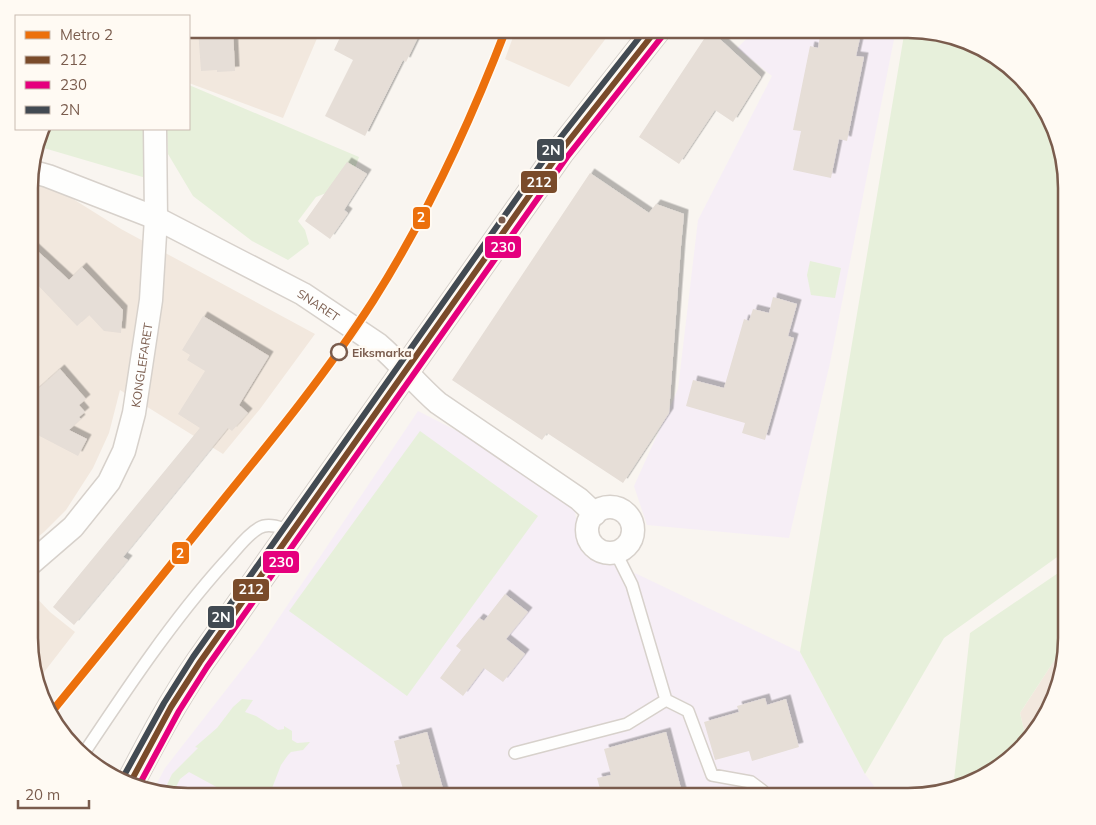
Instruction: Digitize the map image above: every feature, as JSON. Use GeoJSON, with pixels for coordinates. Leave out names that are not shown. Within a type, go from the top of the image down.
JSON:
{"type":"FeatureCollection","features":[{"type":"Feature","properties":{"kind":"street"},"geometry":{"type":"LineString","coordinates":[[133,777],[182,689],[560,152],[650,38]]}},
{"type":"Feature","properties":{"kind":"street","name":"KONGLEFARET"},"geometry":{"type":"LineString","coordinates":[[38,556],[73,527],[109,482],[124,451],[134,413],[141,373],[150,300],[156,218],[155,130]]}},
{"type":"Feature","properties":{"kind":"street","name":"SNARET"},"geometry":{"type":"LineString","coordinates":[[39,174],[156,218],[303,294],[390,354],[421,388],[438,403],[579,499],[595,514]]}},
{"type":"Feature","properties":{"kind":"street"},"geometry":{"type":"LineString","coordinates":[[608,507],[622,511],[632,522],[631,542],[624,549],[616,553],[606,553],[597,550],[587,534],[587,525],[598,510],[608,507]]}},
{"type":"Feature","properties":{"kind":"lane"},"geometry":{"type":"LineString","coordinates":[[87,748],[158,647],[211,578],[250,535],[260,527],[278,526],[293,533]]}},
{"type":"Feature","properties":{"kind":"lane"},"geometry":{"type":"LineString","coordinates":[[616,553],[632,585],[666,700],[688,711],[712,775],[751,782],[759,788]]}},
{"type":"Feature","properties":{"kind":"lane"},"geometry":{"type":"LineString","coordinates":[[515,753],[627,724],[666,700]]}},
{"type":"Feature","properties":{"kind":"shaded area"},"geometry":{"type":"Polygon","coordinates":[[[190,38],[317,38],[283,118],[190,83],[190,38]]]}},
{"type":"Feature","properties":{"kind":"shaded area"},"geometry":{"type":"Polygon","coordinates":[[[513,38],[606,38],[569,87],[505,59],[513,38]]]}},
{"type":"Feature","properties":{"kind":"shaded area"},"geometry":{"type":"Polygon","coordinates":[[[748,38],[894,38],[830,363],[789,538],[647,525],[634,486],[678,389],[698,220],[772,76],[737,48],[748,38]]]}},
{"type":"Feature","properties":{"kind":"shaded area"},"geometry":{"type":"Polygon","coordinates":[[[39,177],[121,229],[315,334],[260,409],[223,454],[120,390],[109,433],[93,468],[66,510],[38,537],[39,177]]]}},
{"type":"Feature","properties":{"kind":"shaded area"},"geometry":{"type":"Polygon","coordinates":[[[418,411],[551,479],[574,506],[579,536],[589,551],[597,558],[614,562],[617,567],[637,574],[800,652],[865,774],[874,786],[873,788],[178,787],[156,785],[165,768],[258,649],[418,411]]]}},
{"type":"Feature","properties":{"kind":"shaded area"},"geometry":{"type":"Polygon","coordinates":[[[38,599],[50,612],[75,632],[42,674],[38,647],[38,599]]]}},
{"type":"Feature","properties":{"kind":"shaded area"},"geometry":{"type":"Polygon","coordinates":[[[1057,656],[1051,686],[1043,704],[1024,732],[1020,713],[1057,656]]]}},
{"type":"Feature","properties":{"kind":"green space"},"geometry":{"type":"Polygon","coordinates":[[[903,38],[938,40],[966,49],[992,63],[1028,96],[1043,121],[1051,139],[1056,158],[1058,178],[1058,556],[944,638],[865,774],[800,652],[903,38]]]}},
{"type":"Feature","properties":{"kind":"green space"},"geometry":{"type":"Polygon","coordinates":[[[190,85],[359,157],[354,171],[334,190],[316,197],[298,221],[305,230],[309,244],[288,260],[252,241],[193,196],[168,154],[167,130],[190,130],[190,85]]]}},
{"type":"Feature","properties":{"kind":"green space"},"geometry":{"type":"Polygon","coordinates":[[[49,130],[144,130],[146,178],[43,148],[49,130]]]}},
{"type":"Feature","properties":{"kind":"green space"},"geometry":{"type":"Polygon","coordinates":[[[810,261],[841,268],[835,298],[811,295],[807,275],[810,261]]]}},
{"type":"Feature","properties":{"kind":"green space"},"geometry":{"type":"Polygon","coordinates":[[[420,431],[538,516],[407,696],[289,611],[420,431]]]}},
{"type":"Feature","properties":{"kind":"green space"},"geometry":{"type":"Polygon","coordinates":[[[1058,573],[1057,656],[1020,713],[1024,732],[1000,757],[975,772],[953,781],[954,780],[970,633],[1058,573]]]}},
{"type":"Feature","properties":{"kind":"green space"},"geometry":{"type":"Polygon","coordinates":[[[242,699],[253,700],[245,712],[256,716],[278,730],[284,729],[284,726],[292,731],[292,740],[297,743],[310,742],[303,750],[291,752],[288,755],[281,765],[272,787],[217,787],[189,772],[180,779],[176,787],[166,786],[172,774],[198,748],[195,747],[217,728],[233,707],[242,699]]]}},
{"type":"Feature","properties":{"kind":"building"},"geometry":{"type":"Polygon","coordinates":[[[199,38],[233,38],[235,71],[201,71],[199,38]]]}},
{"type":"Feature","properties":{"kind":"building"},"geometry":{"type":"Polygon","coordinates":[[[340,38],[418,38],[406,62],[403,60],[365,136],[325,116],[353,60],[334,50],[340,38]]]}},
{"type":"Feature","properties":{"kind":"building"},"geometry":{"type":"Polygon","coordinates":[[[705,38],[719,38],[761,77],[733,122],[715,110],[679,164],[639,137],[705,38]]]}},
{"type":"Feature","properties":{"kind":"building"},"geometry":{"type":"Polygon","coordinates":[[[820,38],[860,38],[856,56],[864,57],[847,141],[839,139],[831,178],[793,170],[801,131],[793,130],[810,46],[818,48],[820,38]]]}},
{"type":"Feature","properties":{"kind":"building"},"geometry":{"type":"Polygon","coordinates":[[[347,162],[367,174],[344,210],[348,213],[330,239],[305,221],[347,162]]]}},
{"type":"Feature","properties":{"kind":"building"},"geometry":{"type":"Polygon","coordinates":[[[590,173],[649,213],[656,204],[684,214],[669,413],[623,483],[547,433],[542,440],[452,380],[590,173]]]}},
{"type":"Feature","properties":{"kind":"building"},"geometry":{"type":"Polygon","coordinates":[[[38,251],[69,280],[82,267],[123,310],[121,333],[104,331],[89,315],[77,326],[38,285],[38,251]]]}},
{"type":"Feature","properties":{"kind":"building"},"geometry":{"type":"Polygon","coordinates":[[[773,297],[797,304],[788,336],[794,338],[765,440],[742,433],[745,423],[686,406],[693,380],[724,388],[744,319],[749,321],[753,309],[769,313],[773,297]]]}},
{"type":"Feature","properties":{"kind":"building"},"geometry":{"type":"Polygon","coordinates":[[[203,316],[269,356],[239,405],[248,413],[232,431],[228,428],[123,557],[128,560],[74,625],[53,607],[200,428],[178,414],[205,371],[187,360],[190,355],[182,350],[203,316]]]}},
{"type":"Feature","properties":{"kind":"building"},"geometry":{"type":"Polygon","coordinates":[[[60,369],[86,399],[79,405],[85,412],[79,417],[81,419],[69,430],[87,439],[78,456],[38,435],[38,389],[60,369]]]}},
{"type":"Feature","properties":{"kind":"building"},"geometry":{"type":"Polygon","coordinates":[[[505,594],[528,612],[506,639],[525,654],[503,682],[484,668],[463,696],[440,678],[461,650],[456,646],[479,618],[484,621],[505,594]]]}},
{"type":"Feature","properties":{"kind":"building"},"geometry":{"type":"Polygon","coordinates":[[[765,698],[767,705],[786,699],[799,747],[752,761],[749,751],[715,760],[704,722],[739,712],[737,706],[765,698]]]}},
{"type":"Feature","properties":{"kind":"building"},"geometry":{"type":"Polygon","coordinates":[[[427,732],[443,787],[402,787],[396,765],[400,764],[394,741],[427,732]]]}},
{"type":"Feature","properties":{"kind":"building"},"geometry":{"type":"Polygon","coordinates":[[[666,732],[681,788],[600,788],[597,778],[611,775],[604,749],[666,732]]]}},
{"type":"Feature","properties":{"kind":"metro line","name":"2"},"geometry":{"type":"LineString","coordinates":[[55,708],[281,427],[356,327],[412,236],[478,99],[502,38]]}},
{"type":"Feature","properties":{"kind":"transit line","name":"2N"},"geometry":{"type":"LineString","coordinates":[[125,774],[164,703],[193,657],[553,147],[639,38]]}},
{"type":"Feature","properties":{"kind":"transit line","name":"212"},"geometry":{"type":"LineString","coordinates":[[133,777],[171,707],[200,662],[560,152],[650,38]]}},
{"type":"Feature","properties":{"kind":"transit line","name":"230"},"geometry":{"type":"LineString","coordinates":[[141,781],[179,711],[207,667],[567,157],[661,38]]}},
{"type":"Feature","properties":{"kind":"place","name":"Eiksmarka"},"geometry":{"type":"Point","coordinates":[339,352]}}]}
